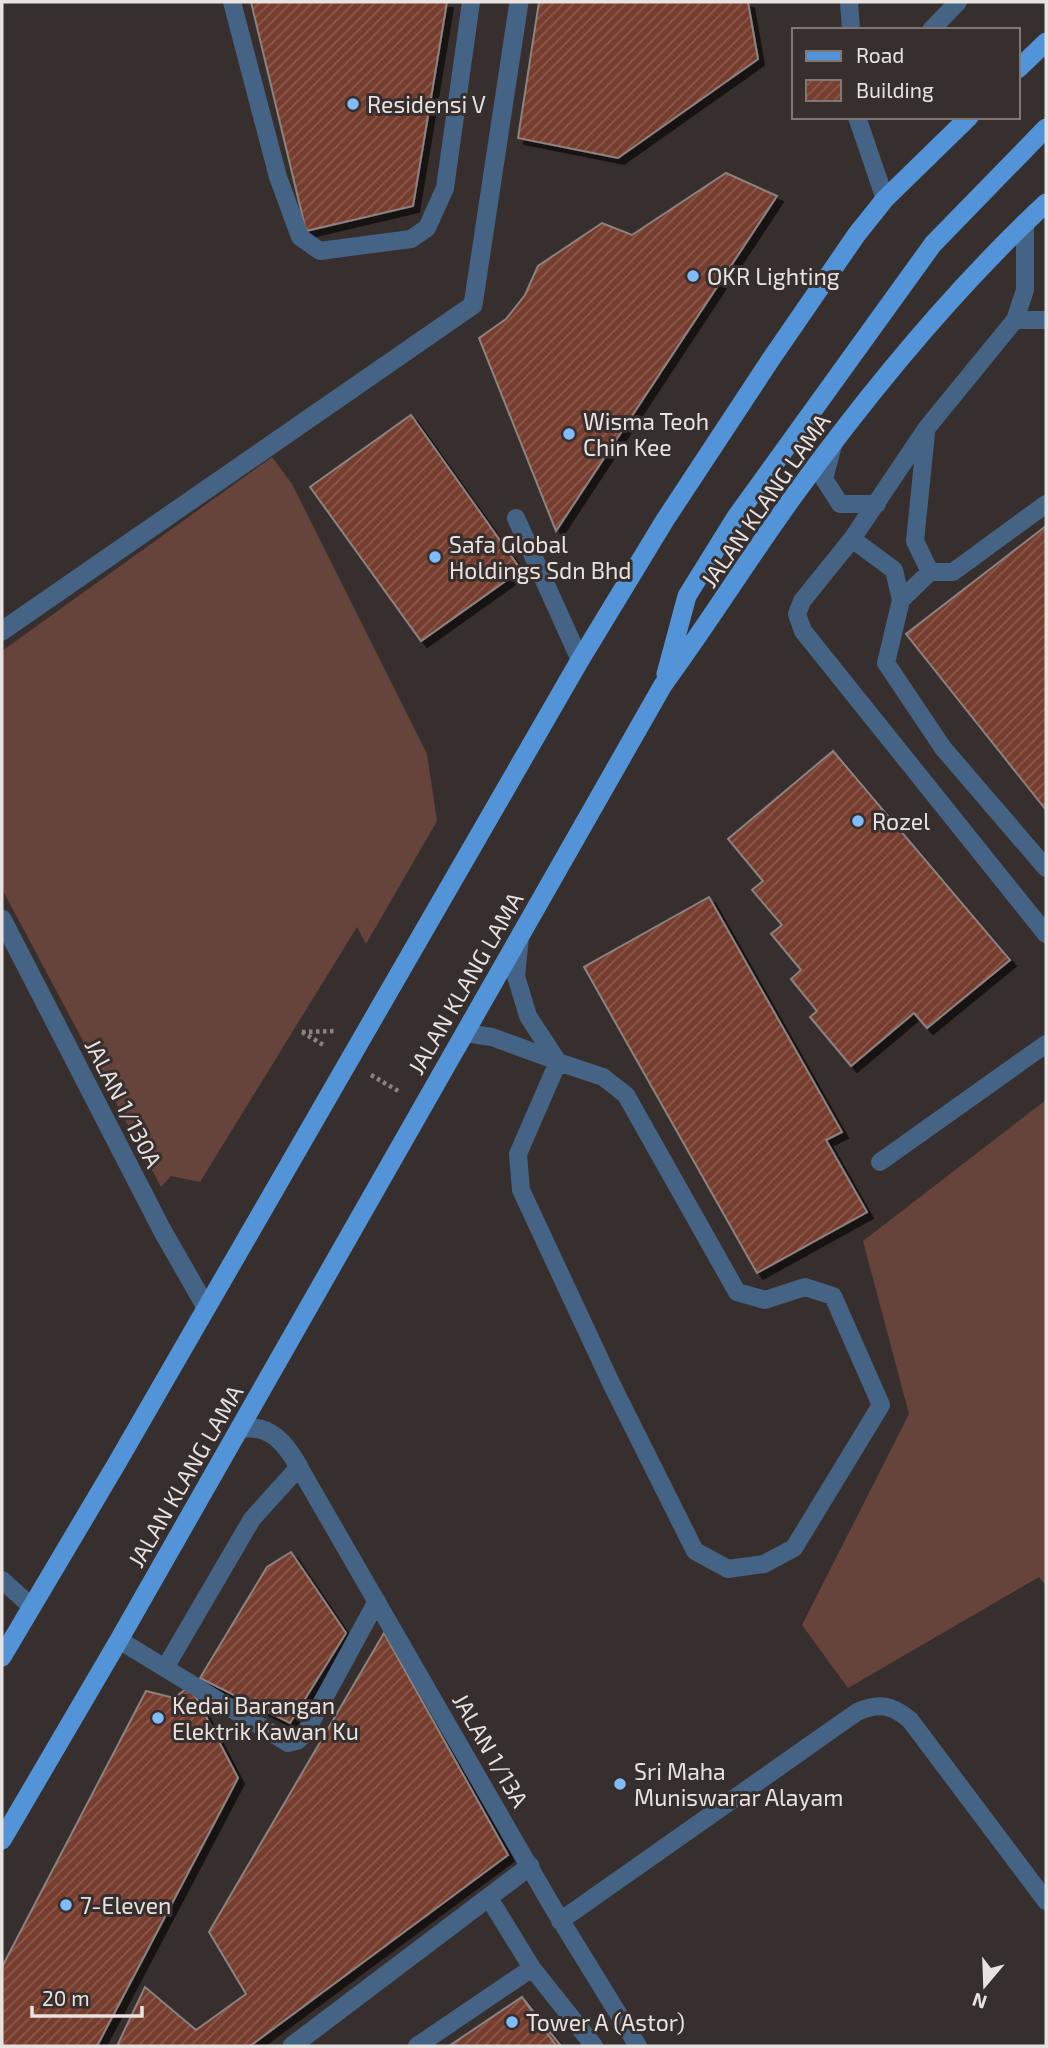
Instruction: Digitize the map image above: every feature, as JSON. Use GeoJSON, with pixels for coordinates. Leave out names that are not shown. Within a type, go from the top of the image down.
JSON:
{"type":"FeatureCollection","features":[{"type":"Feature","properties":{"kind":"main road"},"geometry":{"type":"LineString","coordinates":[[1020,67],[1046,42]]}},
{"type":"Feature","properties":{"kind":"main road"},"geometry":{"type":"LineString","coordinates":[[2,1657],[580,660],[713,445],[804,310],[885,199],[967,119]]}},
{"type":"Feature","properties":{"kind":"main road"},"geometry":{"type":"LineString","coordinates":[[663,685],[687,596],[736,517],[933,244],[1046,128]]}},
{"type":"Feature","properties":{"kind":"main road","name":"JALAN KLANG LAMA"},"geometry":{"type":"LineString","coordinates":[[2,1840],[240,1429],[663,685],[869,396],[978,268],[1046,203]]}},
{"type":"Feature","properties":{"kind":"street"},"geometry":{"type":"LineString","coordinates":[[2,631],[473,305],[519,2]]}},
{"type":"Feature","properties":{"kind":"street","name":"JALAN 1/130A"},"geometry":{"type":"LineString","coordinates":[[2,919],[162,1230],[206,1307]]}},
{"type":"Feature","properties":{"kind":"street","name":"JALAN 1/13A"},"geometry":{"type":"LineString","coordinates":[[240,1429],[260,1428],[273,1434],[285,1444],[299,1467]]}},
{"type":"Feature","properties":{"kind":"street"},"geometry":{"type":"LineString","coordinates":[[292,2046],[530,1866]]}},
{"type":"Feature","properties":{"kind":"lane"},"geometry":{"type":"LineString","coordinates":[[232,2],[278,177],[300,237],[320,251],[411,239],[427,228],[445,188],[471,2]]}},
{"type":"Feature","properties":{"kind":"lane"},"geometry":{"type":"LineString","coordinates":[[849,2],[851,28]]}},
{"type":"Feature","properties":{"kind":"lane"},"geometry":{"type":"LineString","coordinates":[[933,28],[958,2]]}},
{"type":"Feature","properties":{"kind":"lane"},"geometry":{"type":"LineString","coordinates":[[858,119],[885,199]]}},
{"type":"Feature","properties":{"kind":"lane"},"geometry":{"type":"LineString","coordinates":[[1025,222],[1025,290],[1015,320],[926,429],[852,539],[802,601],[797,614],[803,631],[1046,934]]}},
{"type":"Feature","properties":{"kind":"lane"},"geometry":{"type":"LineString","coordinates":[[1015,320],[1046,320]]}},
{"type":"Feature","properties":{"kind":"lane"},"geometry":{"type":"LineString","coordinates":[[926,429],[915,541],[929,572]]}},
{"type":"Feature","properties":{"kind":"lane"},"geometry":{"type":"LineString","coordinates":[[834,442],[824,479],[840,504],[877,504]]}},
{"type":"Feature","properties":{"kind":"lane"},"geometry":{"type":"LineString","coordinates":[[901,600],[929,572],[953,572],[1046,504]]}},
{"type":"Feature","properties":{"kind":"lane"},"geometry":{"type":"LineString","coordinates":[[516,517],[580,660]]}},
{"type":"Feature","properties":{"kind":"lane"},"geometry":{"type":"LineString","coordinates":[[852,539],[894,570],[901,600],[886,663],[943,748],[1046,868]]}},
{"type":"Feature","properties":{"kind":"lane"},"geometry":{"type":"LineString","coordinates":[[520,937],[516,976],[528,1016],[558,1062]]}},
{"type":"Feature","properties":{"kind":"lane"},"geometry":{"type":"LineString","coordinates":[[458,1046],[465,1033],[492,1037],[603,1077],[626,1095],[737,1292],[765,1300],[805,1286],[833,1296],[881,1405],[794,1548],[764,1564],[728,1569],[695,1551],[612,1385],[521,1190],[518,1154],[558,1062]]}},
{"type":"Feature","properties":{"kind":"lane"},"geometry":{"type":"LineString","coordinates":[[880,1161],[1046,1044]]}},
{"type":"Feature","properties":{"kind":"lane"},"geometry":{"type":"LineString","coordinates":[[165,1668],[252,1519],[299,1467]]}},
{"type":"Feature","properties":{"kind":"lane","name":"JALAN 1/13A"},"geometry":{"type":"LineString","coordinates":[[299,1467],[560,1921],[638,2046]]}},
{"type":"Feature","properties":{"kind":"lane"},"geometry":{"type":"LineString","coordinates":[[2,1580],[32,1607]]}},
{"type":"Feature","properties":{"kind":"lane"},"geometry":{"type":"LineString","coordinates":[[119,1640],[279,1740],[297,1741],[304,1735],[377,1601]]}},
{"type":"Feature","properties":{"kind":"lane"},"geometry":{"type":"LineString","coordinates":[[560,1921],[857,1712],[885,1705],[899,1710],[910,1720],[1046,1900]]}},
{"type":"Feature","properties":{"kind":"lane"},"geometry":{"type":"LineString","coordinates":[[489,1898],[532,1968],[594,2046]]}},
{"type":"Feature","properties":{"kind":"lane"},"geometry":{"type":"LineString","coordinates":[[417,2046],[532,1968]]}},
{"type":"Feature","properties":{"kind":"shaded area"},"geometry":{"type":"Polygon","coordinates":[[[272,457],[292,484],[427,754],[437,821],[366,944],[357,927],[200,1182],[171,1176],[161,1187],[2,889],[2,651],[272,457]]]}},
{"type":"Feature","properties":{"kind":"shaded area"},"geometry":{"type":"Polygon","coordinates":[[[1046,1100],[1046,1586],[1039,1577],[848,1688],[802,1625],[909,1414],[863,1241],[1046,1100]]]}},
{"type":"Feature","properties":{"kind":"building","name":"Residensi V"},"geometry":{"type":"Polygon","coordinates":[[[251,2],[447,2],[413,206],[306,231],[251,2]]]}},
{"type":"Feature","properties":{"kind":"building"},"geometry":{"type":"Polygon","coordinates":[[[539,2],[748,2],[758,59],[618,158],[518,138],[539,2]]]}},
{"type":"Feature","properties":{"kind":"building","name":"Wisma Teoh Chin Kee"},"geometry":{"type":"Polygon","coordinates":[[[726,173],[777,196],[556,531],[479,338],[506,319],[525,295],[538,266],[602,223],[632,235],[726,173]]]}},
{"type":"Feature","properties":{"kind":"building"},"geometry":{"type":"Polygon","coordinates":[[[411,415],[521,570],[421,641],[310,487],[411,415]]]}},
{"type":"Feature","properties":{"kind":"building"},"geometry":{"type":"Polygon","coordinates":[[[1046,526],[1046,810],[906,634],[1046,526]]]}},
{"type":"Feature","properties":{"kind":"building"},"geometry":{"type":"Polygon","coordinates":[[[833,751],[1010,960],[927,1028],[914,1013],[851,1066],[810,1017],[817,1011],[791,979],[801,970],[771,934],[782,925],[752,890],[763,881],[728,839],[833,751]]]}},
{"type":"Feature","properties":{"kind":"building"},"geometry":{"type":"Polygon","coordinates":[[[709,897],[842,1132],[826,1140],[867,1212],[757,1273],[584,967],[709,897]]]}},
{"type":"Feature","properties":{"kind":"building"},"geometry":{"type":"Polygon","coordinates":[[[291,1552],[346,1633],[290,1723],[200,1678],[267,1567],[291,1552]]]}},
{"type":"Feature","properties":{"kind":"building"},"geometry":{"type":"Polygon","coordinates":[[[384,1633],[508,1855],[250,2046],[117,2046],[145,1987],[196,2030],[246,1994],[209,1932],[384,1633]]]}},
{"type":"Feature","properties":{"kind":"building"},"geometry":{"type":"Polygon","coordinates":[[[190,1686],[238,1778],[97,2046],[2,2046],[2,1967],[146,1691],[174,1698],[190,1686]]]}},
{"type":"Feature","properties":{"kind":"building","name":"Tower A (Astor)"},"geometry":{"type":"Polygon","coordinates":[[[522,1997],[561,2046],[449,2046],[522,1997]]]}},
{"type":"Feature","properties":{"kind":"building","name":"Tower A (Astor)"},"geometry":{"type":"Polygon","coordinates":[[[522,1997],[556,2046],[449,2046],[522,1997]]]}},
{"type":"Feature","properties":{"kind":"place","name":"Residensi V"},"geometry":{"type":"Point","coordinates":[353,104]}},
{"type":"Feature","properties":{"kind":"place","name":"OKR Lighting"},"geometry":{"type":"Point","coordinates":[693,276]}},
{"type":"Feature","properties":{"kind":"place","name":"Wisma Teoh Chin Kee"},"geometry":{"type":"Point","coordinates":[569,434]}},
{"type":"Feature","properties":{"kind":"place","name":"Safa Global Holdings Sdn Bhd"},"geometry":{"type":"Point","coordinates":[435,557]}},
{"type":"Feature","properties":{"kind":"place","name":"Rozel"},"geometry":{"type":"Point","coordinates":[858,821]}},
{"type":"Feature","properties":{"kind":"place","name":"Kedai Barangan Elektrik Kawan Ku"},"geometry":{"type":"Point","coordinates":[158,1718]}},
{"type":"Feature","properties":{"kind":"place","name":"Sri Maha Muniswarar Alayam"},"geometry":{"type":"Point","coordinates":[620,1784]}},
{"type":"Feature","properties":{"kind":"place","name":"7-Eleven"},"geometry":{"type":"Point","coordinates":[66,1905]}},
{"type":"Feature","properties":{"kind":"place","name":"Tower A (Astor)"},"geometry":{"type":"Point","coordinates":[512,2022]}}]}
